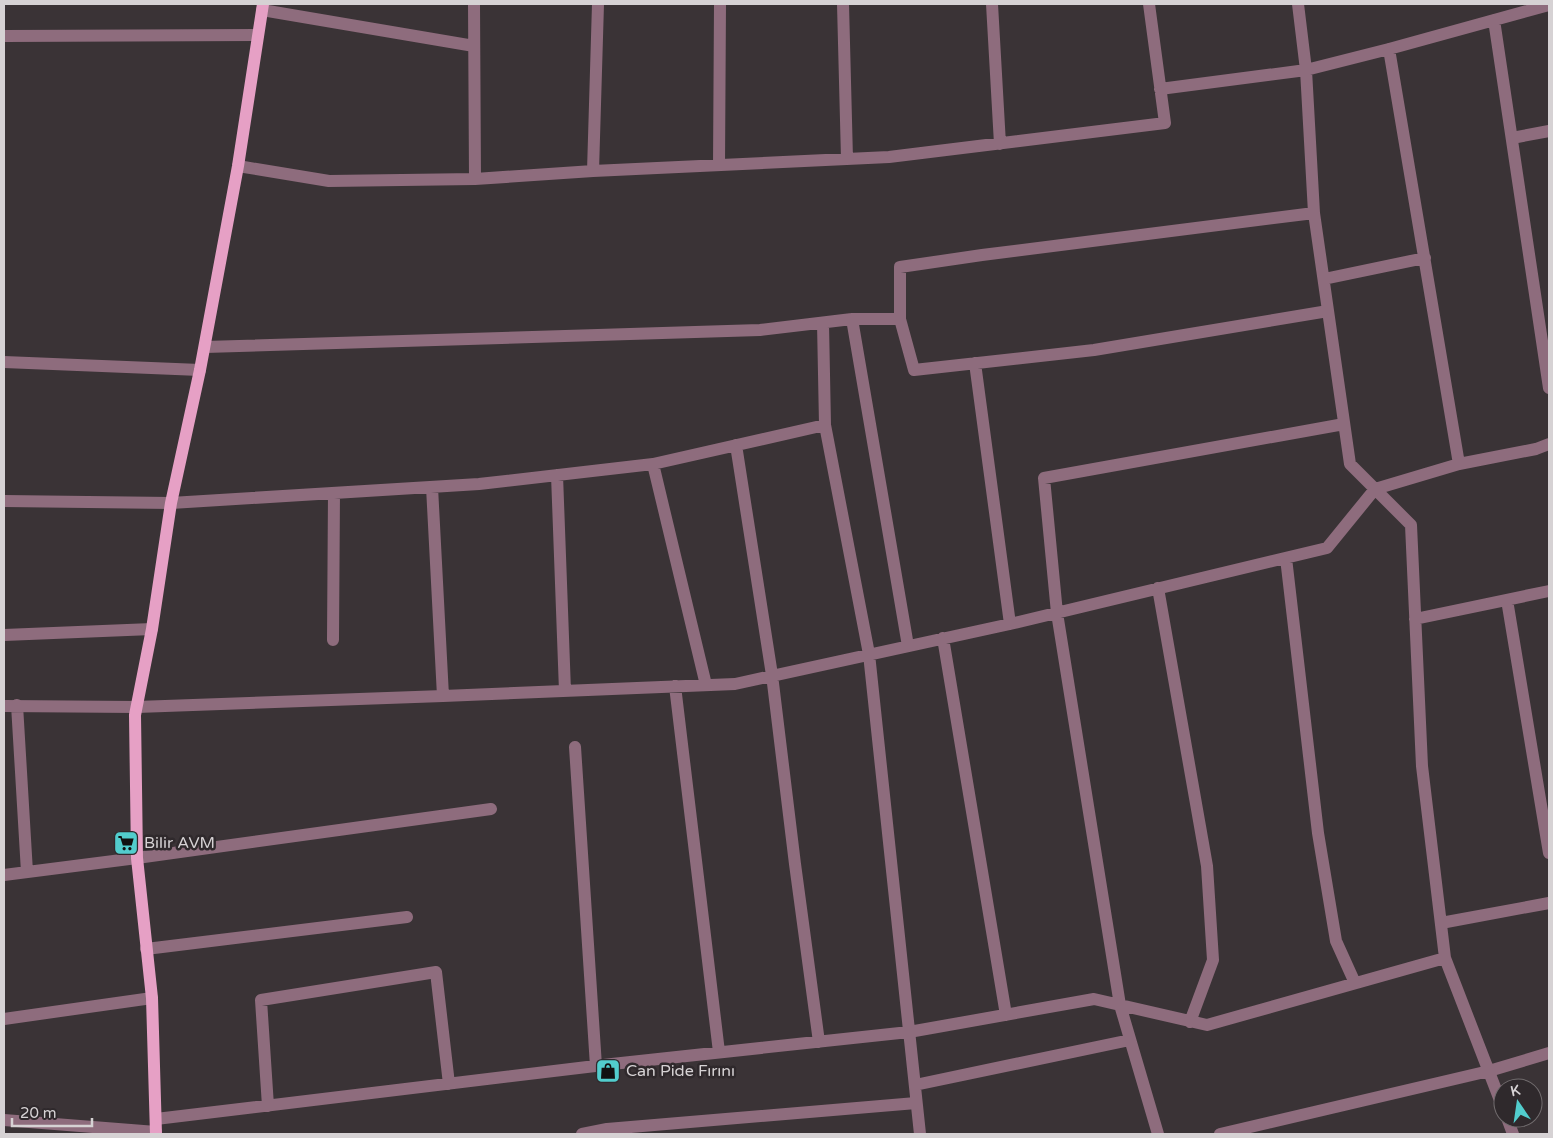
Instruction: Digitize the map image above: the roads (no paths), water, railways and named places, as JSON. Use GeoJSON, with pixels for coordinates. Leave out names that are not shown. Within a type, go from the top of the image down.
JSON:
{"type":"FeatureCollection","features":[{"type":"Feature","properties":{"kind":"main road"},"geometry":{"type":"LineString","coordinates":[[156,1129],[152,998],[137,858],[135,715],[152,629],[171,504],[205,347],[238,166],[262,7]]}},
{"type":"Feature","properties":{"kind":"street"},"geometry":{"type":"LineString","coordinates":[[474,4],[475,179]]}},
{"type":"Feature","properties":{"kind":"street"},"geometry":{"type":"LineString","coordinates":[[593,171],[598,4]]}},
{"type":"Feature","properties":{"kind":"street"},"geometry":{"type":"LineString","coordinates":[[719,165],[720,4]]}},
{"type":"Feature","properties":{"kind":"street"},"geometry":{"type":"LineString","coordinates":[[843,4],[846,159]]}},
{"type":"Feature","properties":{"kind":"street"},"geometry":{"type":"LineString","coordinates":[[992,4],[1000,144]]}},
{"type":"Feature","properties":{"kind":"street"},"geometry":{"type":"LineString","coordinates":[[238,166],[329,181],[475,179],[593,171],[889,157],[1164,124],[1149,4]]}},
{"type":"Feature","properties":{"kind":"street"},"geometry":{"type":"LineString","coordinates":[[1298,4],[1306,70],[1314,213],[1350,464],[1411,525],[1422,766],[1445,958],[1493,1082]]}},
{"type":"Feature","properties":{"kind":"street"},"geometry":{"type":"LineString","coordinates":[[1160,89],[1306,70],[1390,49],[1549,4]]}},
{"type":"Feature","properties":{"kind":"street"},"geometry":{"type":"LineString","coordinates":[[262,7],[474,46]]}},
{"type":"Feature","properties":{"kind":"street"},"geometry":{"type":"LineString","coordinates":[[1494,20],[1549,388]]}},
{"type":"Feature","properties":{"kind":"street"},"geometry":{"type":"LineString","coordinates":[[4,36],[258,34]]}},
{"type":"Feature","properties":{"kind":"street"},"geometry":{"type":"LineString","coordinates":[[1390,49],[1459,464]]}},
{"type":"Feature","properties":{"kind":"street"},"geometry":{"type":"LineString","coordinates":[[1512,138],[1549,131]]}},
{"type":"Feature","properties":{"kind":"street"},"geometry":{"type":"LineString","coordinates":[[1314,213],[900,268],[900,319],[914,370],[1094,350],[1328,311]]}},
{"type":"Feature","properties":{"kind":"street"},"geometry":{"type":"LineString","coordinates":[[1324,279],[1425,258]]}},
{"type":"Feature","properties":{"kind":"street"},"geometry":{"type":"LineString","coordinates":[[205,347],[760,330],[852,319],[900,319]]}},
{"type":"Feature","properties":{"kind":"street"},"geometry":{"type":"LineString","coordinates":[[852,319],[908,646]]}},
{"type":"Feature","properties":{"kind":"street"},"geometry":{"type":"LineString","coordinates":[[823,323],[825,425],[869,654],[920,1134]]}},
{"type":"Feature","properties":{"kind":"street"},"geometry":{"type":"LineString","coordinates":[[4,362],[200,370]]}},
{"type":"Feature","properties":{"kind":"street"},"geometry":{"type":"LineString","coordinates":[[974,363],[1010,624]]}},
{"type":"Feature","properties":{"kind":"street"},"geometry":{"type":"LineString","coordinates":[[1158,1134],[1120,1005],[1057,613],[1044,478],[1344,424]]}},
{"type":"Feature","properties":{"kind":"street"},"geometry":{"type":"LineString","coordinates":[[4,501],[171,504],[479,484],[653,464],[825,425]]}},
{"type":"Feature","properties":{"kind":"street"},"geometry":{"type":"LineString","coordinates":[[27,872],[10,706],[137,707],[735,684],[1010,624],[1327,548],[1375,489],[1459,464],[1536,449],[1549,444]]}},
{"type":"Feature","properties":{"kind":"street"},"geometry":{"type":"LineString","coordinates":[[736,445],[772,675],[818,1042]]}},
{"type":"Feature","properties":{"kind":"street"},"geometry":{"type":"LineString","coordinates":[[653,464],[706,685]]}},
{"type":"Feature","properties":{"kind":"street"},"geometry":{"type":"LineString","coordinates":[[557,475],[565,691]]}},
{"type":"Feature","properties":{"kind":"street"},"geometry":{"type":"LineString","coordinates":[[432,487],[444,696]]}},
{"type":"Feature","properties":{"kind":"street"},"geometry":{"type":"LineString","coordinates":[[333,640],[334,493]]}},
{"type":"Feature","properties":{"kind":"street"},"geometry":{"type":"LineString","coordinates":[[1286,558],[1318,833],[1336,942],[1355,983]]}},
{"type":"Feature","properties":{"kind":"street"},"geometry":{"type":"LineString","coordinates":[[1158,588],[1208,866],[1213,960],[1190,1022]]}},
{"type":"Feature","properties":{"kind":"street"},"geometry":{"type":"LineString","coordinates":[[1415,619],[1549,591]]}},
{"type":"Feature","properties":{"kind":"street"},"geometry":{"type":"LineString","coordinates":[[1507,600],[1549,853]]}},
{"type":"Feature","properties":{"kind":"street"},"geometry":{"type":"LineString","coordinates":[[4,635],[152,629]]}},
{"type":"Feature","properties":{"kind":"street"},"geometry":{"type":"LineString","coordinates":[[943,638],[1006,1015]]}},
{"type":"Feature","properties":{"kind":"street"},"geometry":{"type":"LineString","coordinates":[[675,686],[718,1052]]}},
{"type":"Feature","properties":{"kind":"street"},"geometry":{"type":"LineString","coordinates":[[575,747],[596,1066]]}},
{"type":"Feature","properties":{"kind":"street"},"geometry":{"type":"LineString","coordinates":[[4,874],[137,858],[491,809]]}},
{"type":"Feature","properties":{"kind":"street"},"geometry":{"type":"LineString","coordinates":[[1441,923],[1549,903]]}},
{"type":"Feature","properties":{"kind":"street"},"geometry":{"type":"LineString","coordinates":[[146,948],[407,917]]}},
{"type":"Feature","properties":{"kind":"street"},"geometry":{"type":"LineString","coordinates":[[4,1120],[156,1129],[268,1106],[596,1066],[909,1032],[1094,999],[1207,1025],[1445,958]]}},
{"type":"Feature","properties":{"kind":"street"},"geometry":{"type":"LineString","coordinates":[[268,1106],[261,1000],[436,972],[449,1084]]}},
{"type":"Feature","properties":{"kind":"street"},"geometry":{"type":"LineString","coordinates":[[4,1019],[152,998]]}},
{"type":"Feature","properties":{"kind":"street"},"geometry":{"type":"LineString","coordinates":[[914,1085],[1130,1040]]}},
{"type":"Feature","properties":{"kind":"street"},"geometry":{"type":"LineString","coordinates":[[1220,1134],[1489,1071],[1549,1053]]}},
{"type":"Feature","properties":{"kind":"street"},"geometry":{"type":"LineString","coordinates":[[582,1134],[607,1129],[916,1103]]}},
{"type":"Feature","properties":{"kind":"place","name":"Bilir AVM"},"geometry":{"type":"Point","coordinates":[126,843]}},
{"type":"Feature","properties":{"kind":"place","name":"Can Pide Fırını"},"geometry":{"type":"Point","coordinates":[608,1071]}}]}
